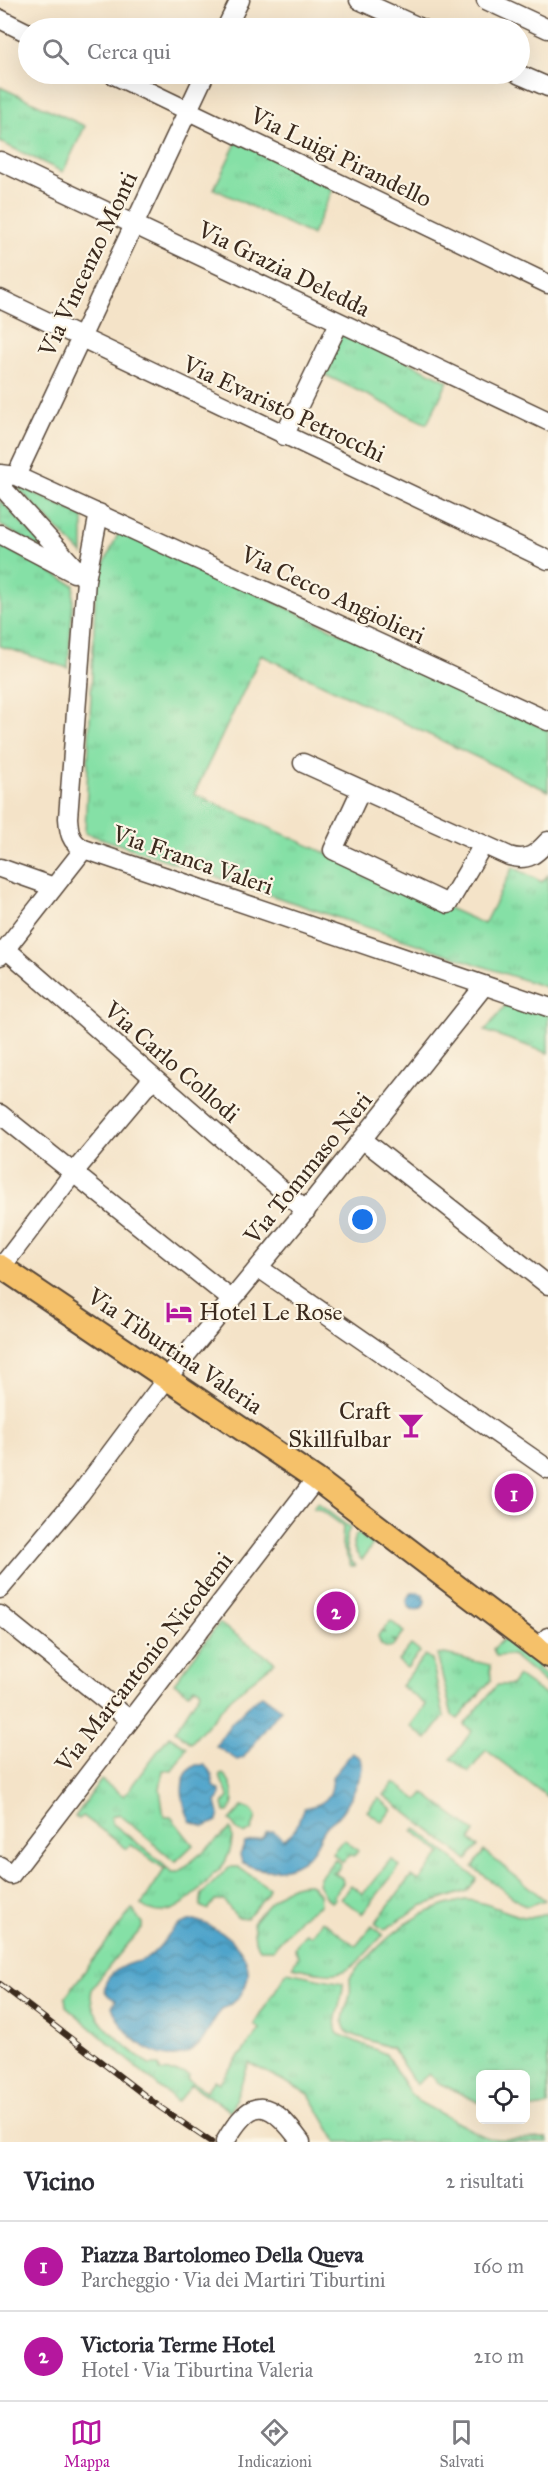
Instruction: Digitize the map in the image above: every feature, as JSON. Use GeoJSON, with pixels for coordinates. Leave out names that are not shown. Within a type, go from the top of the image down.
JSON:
{"type":"FeatureCollection","features":[{"type":"Feature","properties":{"kind":"main road","name":"Via Tiburtina Valeria"},"geometry":{"type":"LineString","coordinates":[[1,1267],[316,1479],[545,1647]]}},
{"type":"Feature","properties":{"kind":"street"},"geometry":{"type":"LineString","coordinates":[[231,18],[240,0]]}},
{"type":"Feature","properties":{"kind":"street"},"geometry":{"type":"LineString","coordinates":[[359,0],[399,18]]}},
{"type":"Feature","properties":{"kind":"street"},"geometry":{"type":"LineString","coordinates":[[486,0],[524,18]]}},
{"type":"Feature","properties":{"kind":"street"},"geometry":{"type":"LineString","coordinates":[[0,19],[18,28]]}},
{"type":"Feature","properties":{"kind":"street"},"geometry":{"type":"LineString","coordinates":[[530,21],[548,29]]}},
{"type":"Feature","properties":{"kind":"street"},"geometry":{"type":"LineString","coordinates":[[530,79],[548,87]]}},
{"type":"Feature","properties":{"kind":"street","name":"Via Luigi Pirandello"},"geometry":{"type":"LineString","coordinates":[[133,84],[548,284]]}},
{"type":"Feature","properties":{"kind":"street","name":"Via Vincenzo Monti"},"geometry":{"type":"LineString","coordinates":[[5,478],[81,338],[133,223],[200,84]]}},
{"type":"Feature","properties":{"kind":"street","name":"Via Grazia Deledda"},"geometry":{"type":"LineString","coordinates":[[0,161],[548,421]]}},
{"type":"Feature","properties":{"kind":"street","name":"Via Evaristo Petrocchi"},"geometry":{"type":"LineString","coordinates":[[0,299],[548,560]]}},
{"type":"Feature","properties":{"kind":"street"},"geometry":{"type":"LineString","coordinates":[[284,435],[339,323]]}},
{"type":"Feature","properties":{"kind":"street"},"geometry":{"type":"LineString","coordinates":[[5,478],[86,580]]}},
{"type":"Feature","properties":{"kind":"street","name":"Via Cecco Angiolieri"},"geometry":{"type":"LineString","coordinates":[[5,478],[99,513],[548,721]]}},
{"type":"Feature","properties":{"kind":"street","name":"Via Franca Valeri"},"geometry":{"type":"LineString","coordinates":[[99,513],[86,580],[68,818],[72,839],[84,849],[548,1007]]}},
{"type":"Feature","properties":{"kind":"street"},"geometry":{"type":"LineString","coordinates":[[0,534],[86,580]]}},
{"type":"Feature","properties":{"kind":"street"},"geometry":{"type":"LineString","coordinates":[[303,763],[514,858],[526,859],[536,854],[548,841]]}},
{"type":"Feature","properties":{"kind":"street"},"geometry":{"type":"LineString","coordinates":[[362,790],[333,850],[448,904],[483,845]]}},
{"type":"Feature","properties":{"kind":"street"},"geometry":{"type":"LineString","coordinates":[[58,880],[68,818]]}},
{"type":"Feature","properties":{"kind":"street"},"geometry":{"type":"LineString","coordinates":[[3,953],[84,849]]}},
{"type":"Feature","properties":{"kind":"street"},"geometry":{"type":"LineString","coordinates":[[0,868],[58,880]]}},
{"type":"Feature","properties":{"kind":"street","name":"Via Carlo Collodi"},"geometry":{"type":"LineString","coordinates":[[3,953],[153,1078],[306,1211]]}},
{"type":"Feature","properties":{"kind":"street","name":"Via Tommaso Neri"},"geometry":{"type":"LineString","coordinates":[[0,1589],[80,1494],[167,1378],[306,1211],[484,986]]}},
{"type":"Feature","properties":{"kind":"street"},"geometry":{"type":"LineString","coordinates":[[1,1267],[74,1172],[153,1078]]}},
{"type":"Feature","properties":{"kind":"street"},"geometry":{"type":"LineString","coordinates":[[0,1114],[232,1300]]}},
{"type":"Feature","properties":{"kind":"street"},"geometry":{"type":"LineString","coordinates":[[362,1139],[548,1285]]}},
{"type":"Feature","properties":{"kind":"street"},"geometry":{"type":"LineString","coordinates":[[259,1268],[547,1466]]}},
{"type":"Feature","properties":{"kind":"street","name":"Via Marcantonio Nicodemi"},"geometry":{"type":"LineString","coordinates":[[6,1871],[130,1720],[316,1479]]}},
{"type":"Feature","properties":{"kind":"street"},"geometry":{"type":"LineString","coordinates":[[0,1615],[130,1720]]}},
{"type":"Feature","properties":{"kind":"street"},"geometry":{"type":"LineString","coordinates":[[225,2142],[242,2116],[261,2108],[280,2116],[301,2142]]}},
{"type":"Feature","properties":{"kind":"green space"},"geometry":{"type":"Polygon","coordinates":[[[0,87],[85,126],[63,172],[0,142],[0,87]]]}},
{"type":"Feature","properties":{"kind":"green space"},"geometry":{"type":"Polygon","coordinates":[[[237,141],[334,187],[312,235],[214,189],[237,141]]]}},
{"type":"Feature","properties":{"kind":"green space"},"geometry":{"type":"Polygon","coordinates":[[[343,331],[448,381],[427,424],[323,374],[343,331]]]}},
{"type":"Feature","properties":{"kind":"green space"},"geometry":{"type":"Polygon","coordinates":[[[13,483],[83,516],[83,555],[13,483]]]}},
{"type":"Feature","properties":{"kind":"green space"},"geometry":{"type":"Polygon","coordinates":[[[0,500],[50,553],[0,525],[0,500]]]}},
{"type":"Feature","properties":{"kind":"green space"},"geometry":{"type":"Polygon","coordinates":[[[120,530],[548,730],[548,791],[261,655],[194,794],[484,924],[513,867],[542,882],[548,875],[548,988],[85,833],[96,581],[120,530]]]}},
{"type":"Feature","properties":{"kind":"green space"},"geometry":{"type":"Polygon","coordinates":[[[0,545],[74,585],[68,668],[0,646],[0,545]]]}},
{"type":"Feature","properties":{"kind":"green space"},"geometry":{"type":"Polygon","coordinates":[[[509,1001],[548,1014],[548,1053],[485,1031],[509,1001]]]}},
{"type":"Feature","properties":{"kind":"green space"},"geometry":{"type":"Polygon","coordinates":[[[317,1503],[350,1528],[346,1538],[346,1547],[355,1566],[351,1566],[342,1545],[343,1526],[321,1510],[313,1508],[317,1503]]]}},
{"type":"Feature","properties":{"kind":"green space"},"geometry":{"type":"Polygon","coordinates":[[[358,1533],[373,1544],[362,1560],[353,1543],[358,1533]]]}},
{"type":"Feature","properties":{"kind":"green space"},"geometry":{"type":"Polygon","coordinates":[[[391,1621],[404,1632],[397,1641],[393,1640],[396,1643],[390,1648],[381,1644],[378,1636],[381,1631],[386,1633],[383,1630],[391,1621]]]}},
{"type":"Feature","properties":{"kind":"green space"},"geometry":{"type":"Polygon","coordinates":[[[219,1623],[275,1662],[231,1698],[191,1743],[175,1731],[201,1691],[194,1687],[188,1693],[174,1683],[219,1623]]]}},
{"type":"Feature","properties":{"kind":"green space"},"geometry":{"type":"Polygon","coordinates":[[[504,1639],[539,1665],[537,1669],[548,1677],[548,1685],[512,1655],[496,1656],[493,1649],[504,1639]]]}},
{"type":"Feature","properties":{"kind":"green space"},"geometry":{"type":"Polygon","coordinates":[[[411,1645],[420,1652],[407,1668],[398,1661],[411,1645]]]}},
{"type":"Feature","properties":{"kind":"green space"},"geometry":{"type":"Polygon","coordinates":[[[445,1654],[490,1665],[491,1680],[458,1719],[452,1715],[437,1655],[445,1654]]]}},
{"type":"Feature","properties":{"kind":"green space"},"geometry":{"type":"Polygon","coordinates":[[[425,1655],[432,1660],[444,1717],[427,1739],[410,1726],[426,1705],[401,1686],[425,1655]]]}},
{"type":"Feature","properties":{"kind":"green space"},"geometry":{"type":"Polygon","coordinates":[[[518,1676],[548,1697],[548,1797],[486,1750],[469,1772],[451,1759],[472,1731],[464,1725],[497,1685],[511,1685],[518,1676]]]}},
{"type":"Feature","properties":{"kind":"green space"},"geometry":{"type":"Polygon","coordinates":[[[169,1736],[187,1747],[172,1771],[163,1770],[160,1789],[164,1817],[171,1817],[193,1845],[175,1862],[119,1814],[111,1817],[112,1823],[165,1865],[163,1868],[131,1845],[127,1849],[83,1816],[79,1819],[75,1817],[101,1780],[124,1796],[169,1736]]]}},
{"type":"Feature","properties":{"kind":"green space"},"geometry":{"type":"Polygon","coordinates":[[[223,1774],[230,1782],[233,1792],[233,1803],[229,1812],[225,1812],[223,1804],[228,1797],[220,1775],[223,1774]]]}},
{"type":"Feature","properties":{"kind":"green space"},"geometry":{"type":"Polygon","coordinates":[[[394,1782],[418,1800],[424,1793],[475,1832],[470,1840],[478,1846],[467,1860],[384,1795],[394,1782]]]}},
{"type":"Feature","properties":{"kind":"green space"},"geometry":{"type":"Polygon","coordinates":[[[378,1798],[392,1809],[382,1822],[367,1811],[378,1798]]]}},
{"type":"Feature","properties":{"kind":"green space"},"geometry":{"type":"Polygon","coordinates":[[[243,1806],[251,1809],[256,1817],[251,1831],[245,1834],[237,1830],[230,1820],[243,1806]]]}},
{"type":"Feature","properties":{"kind":"green space"},"geometry":{"type":"Polygon","coordinates":[[[416,1828],[477,1879],[467,1891],[421,1906],[384,1930],[375,1923],[411,1876],[419,1881],[441,1853],[413,1831],[416,1828]]]}},
{"type":"Feature","properties":{"kind":"green space"},"geometry":{"type":"Polygon","coordinates":[[[230,1829],[232,1841],[226,1861],[211,1879],[187,1901],[166,1912],[149,1910],[141,1905],[166,1867],[172,1872],[179,1872],[230,1829]]]}},
{"type":"Feature","properties":{"kind":"green space"},"geometry":{"type":"Polygon","coordinates":[[[344,1839],[358,1851],[353,1857],[349,1855],[343,1862],[332,1853],[344,1839]]]}},
{"type":"Feature","properties":{"kind":"green space"},"geometry":{"type":"Polygon","coordinates":[[[484,1851],[545,1900],[528,1906],[523,1905],[473,1867],[484,1851]]]}},
{"type":"Feature","properties":{"kind":"green space"},"geometry":{"type":"Polygon","coordinates":[[[335,1859],[341,1864],[337,1871],[332,1872],[342,1878],[343,1883],[331,1902],[318,1884],[320,1877],[335,1859]]]}},
{"type":"Feature","properties":{"kind":"green space"},"geometry":{"type":"Polygon","coordinates":[[[391,1859],[400,1866],[362,1914],[341,1898],[351,1885],[363,1894],[391,1859]]]}},
{"type":"Feature","properties":{"kind":"green space"},"geometry":{"type":"Polygon","coordinates":[[[229,1867],[238,1867],[269,1888],[267,1894],[247,1918],[237,1917],[223,1900],[215,1900],[208,1910],[200,1906],[202,1894],[229,1867]]]}},
{"type":"Feature","properties":{"kind":"green space"},"geometry":{"type":"Polygon","coordinates":[[[310,1884],[319,1894],[320,1905],[301,1917],[273,1949],[260,1949],[255,1941],[253,1922],[277,1895],[292,1887],[310,1884]]]}},
{"type":"Feature","properties":{"kind":"green space"},"geometry":{"type":"Polygon","coordinates":[[[465,1900],[483,1903],[519,1916],[538,1917],[548,1913],[548,2106],[530,2108],[530,2070],[476,2070],[476,2101],[439,2083],[429,2074],[416,2085],[392,2048],[348,2033],[345,2028],[343,2019],[350,1994],[350,1978],[355,1971],[404,1926],[446,1905],[465,1900]]]}},
{"type":"Feature","properties":{"kind":"green space"},"geometry":{"type":"Polygon","coordinates":[[[132,1909],[142,1923],[142,1928],[95,1985],[91,2001],[95,2012],[110,2032],[149,2065],[159,2065],[160,2071],[185,2073],[189,2075],[188,2080],[206,2091],[214,2080],[219,2083],[260,2029],[254,2024],[287,1972],[343,1983],[342,1997],[336,2016],[338,2034],[386,2054],[409,2092],[419,2102],[488,2138],[547,2138],[548,2142],[337,2142],[309,2094],[249,2063],[231,2111],[191,2085],[177,2102],[66,2006],[65,1997],[132,1909]]]}},
{"type":"Feature","properties":{"kind":"green space"},"geometry":{"type":"Polygon","coordinates":[[[322,1921],[356,1946],[372,1926],[383,1935],[361,1959],[344,1971],[324,1973],[292,1967],[298,1956],[294,1948],[306,1933],[311,1936],[322,1921]]]}},
{"type":"Feature","properties":{"kind":"water"},"geometry":{"type":"Polygon","coordinates":[[[412,1592],[420,1592],[425,1597],[423,1608],[412,1610],[407,1605],[407,1597],[412,1592]]]}},
{"type":"Feature","properties":{"kind":"water"},"geometry":{"type":"Polygon","coordinates":[[[262,1695],[281,1709],[243,1758],[237,1760],[216,1746],[236,1718],[262,1695]]]}},
{"type":"Feature","properties":{"kind":"water"},"geometry":{"type":"Polygon","coordinates":[[[352,1753],[360,1758],[362,1763],[359,1779],[342,1812],[327,1826],[307,1857],[290,1867],[270,1870],[242,1862],[240,1855],[245,1843],[262,1839],[267,1832],[273,1831],[284,1839],[290,1835],[304,1808],[317,1805],[326,1799],[331,1790],[332,1777],[352,1753]]]}},
{"type":"Feature","properties":{"kind":"water"},"geometry":{"type":"Polygon","coordinates":[[[196,1765],[204,1765],[207,1768],[212,1774],[213,1786],[220,1791],[220,1797],[216,1802],[219,1814],[217,1821],[204,1827],[191,1822],[183,1799],[185,1776],[196,1765]]]}},
{"type":"Feature","properties":{"kind":"water"},"geometry":{"type":"Polygon","coordinates":[[[195,1920],[219,1931],[239,1949],[248,1971],[246,1984],[239,1997],[217,2016],[201,2043],[191,2051],[167,2056],[143,2046],[124,2028],[112,2006],[116,2000],[105,1991],[106,1981],[126,1965],[140,1961],[155,1952],[178,1925],[195,1920]]]}},
{"type":"Feature","properties":{"kind":"railway"},"geometry":{"type":"LineString","coordinates":[[0,1984],[161,2108],[211,2142]]}},
{"type":"Feature","properties":{"kind":"place","name":"Hotel Le Rose"},"geometry":{"type":"Point","coordinates":[179,1312]}},
{"type":"Feature","properties":{"kind":"place","name":"Craft Skillfulbar"},"geometry":{"type":"Point","coordinates":[411,1425]}},
{"type":"Feature","properties":{"kind":"place","name":"Piazza Bartolomeo Della Queva"},"geometry":{"type":"Point","coordinates":[514,1493]}},
{"type":"Feature","properties":{"kind":"place","name":"Victoria Terme Hotel"},"geometry":{"type":"Point","coordinates":[336,1611]}}]}
